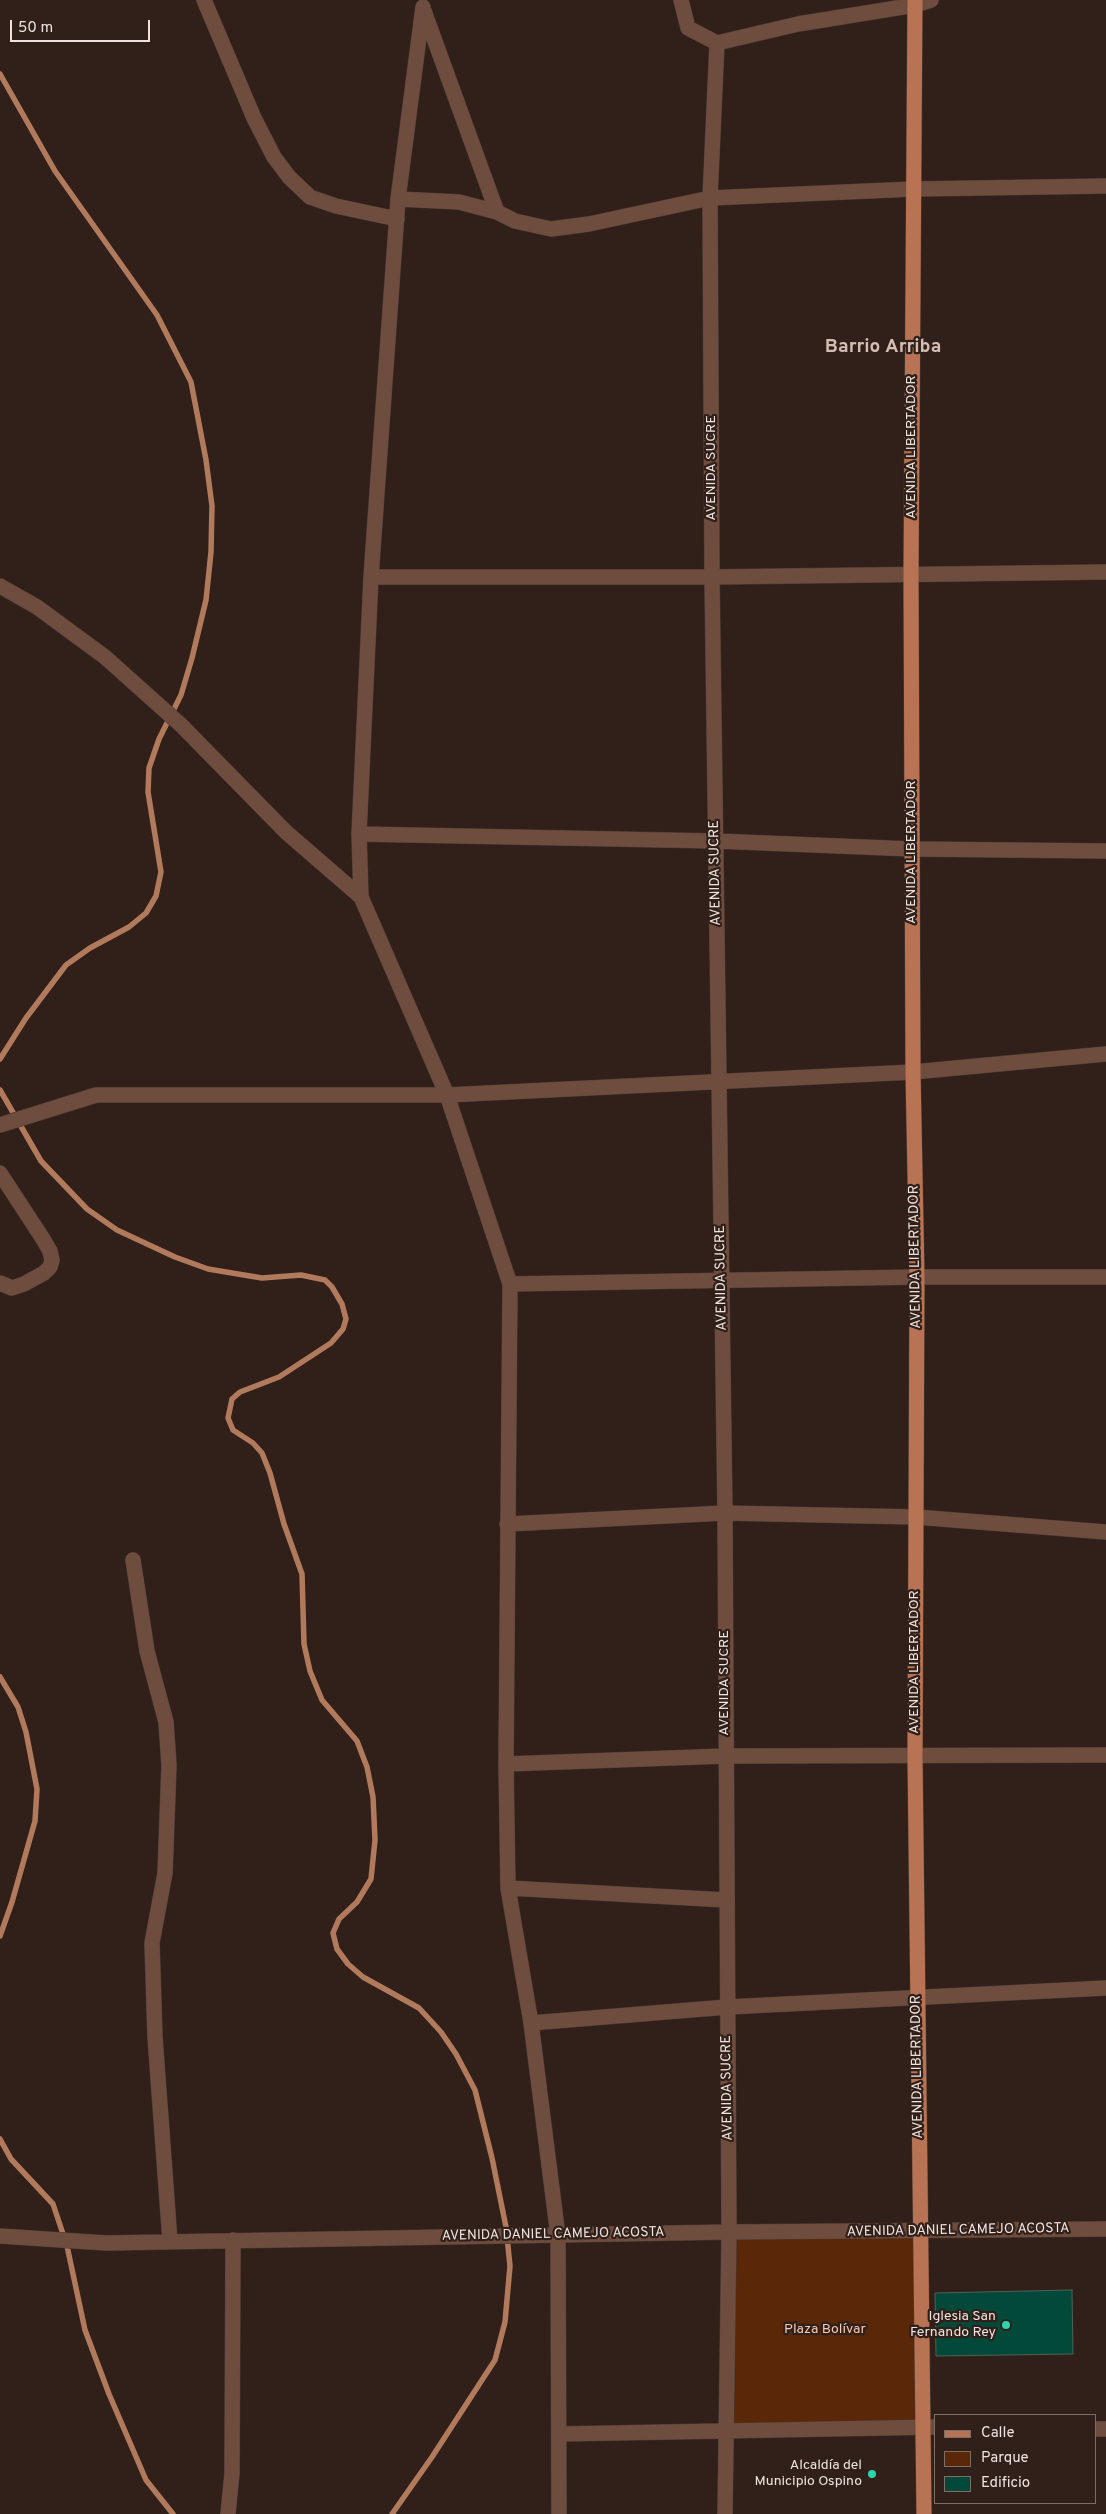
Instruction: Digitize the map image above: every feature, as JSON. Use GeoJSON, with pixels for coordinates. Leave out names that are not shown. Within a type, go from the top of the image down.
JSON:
{"type":"FeatureCollection","features":[{"type":"Feature","properties":{"kind":"main road","name":"AVENIDA LIBERTADOR"},"geometry":{"type":"LineString","coordinates":[[915,3],[911,574],[913,1072],[917,1277],[915,1756],[917,1998],[922,2232],[929,2427],[924,2514]]}},
{"type":"Feature","properties":{"kind":"street"},"geometry":{"type":"LineString","coordinates":[[204,0],[254,118],[274,157],[289,177],[310,197],[336,206],[397,218]]}},
{"type":"Feature","properties":{"kind":"street"},"geometry":{"type":"LineString","coordinates":[[681,0],[688,28],[717,42],[798,24],[931,0]]}},
{"type":"Feature","properties":{"kind":"street"},"geometry":{"type":"LineString","coordinates":[[422,4],[398,199],[371,577],[359,834],[362,897],[447,1095],[510,1284],[506,1764],[508,1888],[531,2023],[558,2236],[559,2514]]}},
{"type":"Feature","properties":{"kind":"street"},"geometry":{"type":"LineString","coordinates":[[422,4],[497,212]]}},
{"type":"Feature","properties":{"kind":"street","name":"AVENIDA SUCRE"},"geometry":{"type":"LineString","coordinates":[[717,42],[710,198],[712,577],[725,1513],[729,2232],[725,2514]]}},
{"type":"Feature","properties":{"kind":"street"},"geometry":{"type":"LineString","coordinates":[[398,199],[459,202],[497,212],[515,222],[551,229],[590,224],[710,198],[914,189],[1106,186]]}},
{"type":"Feature","properties":{"kind":"street"},"geometry":{"type":"LineString","coordinates":[[371,577],[712,577],[1106,572]]}},
{"type":"Feature","properties":{"kind":"street"},"geometry":{"type":"LineString","coordinates":[[0,586],[37,606],[105,657],[181,725],[286,832],[362,897]]}},
{"type":"Feature","properties":{"kind":"street"},"geometry":{"type":"LineString","coordinates":[[359,834],[716,841],[912,849],[1106,851]]}},
{"type":"Feature","properties":{"kind":"street"},"geometry":{"type":"LineString","coordinates":[[4,1124],[96,1095],[447,1095],[913,1072],[1106,1054]]}},
{"type":"Feature","properties":{"kind":"street"},"geometry":{"type":"LineString","coordinates":[[0,1173],[43,1239],[50,1251],[52,1260],[50,1267],[44,1274],[24,1284],[12,1288],[0,1282]]}},
{"type":"Feature","properties":{"kind":"street"},"geometry":{"type":"LineString","coordinates":[[510,1284],[722,1282],[917,1277],[1106,1277]]}},
{"type":"Feature","properties":{"kind":"street"},"geometry":{"type":"LineString","coordinates":[[507,1524],[725,1513],[916,1517],[1106,1532]]}},
{"type":"Feature","properties":{"kind":"street"},"geometry":{"type":"LineString","coordinates":[[132,1560],[147,1651],[166,1722],[169,1765],[165,1873],[152,1942],[155,2037],[170,2241]]}},
{"type":"Feature","properties":{"kind":"street"},"geometry":{"type":"LineString","coordinates":[[506,1764],[726,1756],[1106,1755]]}},
{"type":"Feature","properties":{"kind":"street"},"geometry":{"type":"LineString","coordinates":[[508,1888],[726,1900]]}},
{"type":"Feature","properties":{"kind":"street"},"geometry":{"type":"LineString","coordinates":[[531,2023],[727,2007],[1106,1988]]}},
{"type":"Feature","properties":{"kind":"street","name":"AVENIDA DANIEL CAMEJO ACOSTA"},"geometry":{"type":"LineString","coordinates":[[0,2236],[106,2243],[729,2232],[922,2232],[1106,2229]]}},
{"type":"Feature","properties":{"kind":"street"},"geometry":{"type":"LineString","coordinates":[[228,2514],[232,2472],[233,2240]]}},
{"type":"Feature","properties":{"kind":"street"},"geometry":{"type":"LineString","coordinates":[[560,2434],[929,2427]]}},
{"type":"Feature","properties":{"kind":"green space","name":"Plaza Bolívar"},"geometry":{"type":"Polygon","coordinates":[[[729,2232],[922,2232],[922,2427],[727,2431],[729,2232]]]}},
{"type":"Feature","properties":{"kind":"building"},"geometry":{"type":"Polygon","coordinates":[[[1072,2290],[1073,2354],[936,2356],[935,2293],[1072,2290]]]}},
{"type":"Feature","properties":{"kind":"waterway"},"geometry":{"type":"LineString","coordinates":[[0,74],[55,171],[157,315],[191,382],[206,460],[212,506],[211,552],[206,600],[181,695],[159,739],[149,768],[148,792],[161,872],[156,896],[146,913],[129,927],[90,948],[66,965],[26,1018],[0,1059]]}},
{"type":"Feature","properties":{"kind":"waterway"},"geometry":{"type":"LineString","coordinates":[[0,1090],[41,1161],[87,1209],[117,1230],[175,1257],[208,1269],[262,1278],[301,1275],[325,1280],[332,1287],[342,1304],[346,1319],[343,1329],[331,1343],[279,1377],[240,1392],[232,1399],[228,1418],[233,1430],[253,1443],[262,1453],[270,1473],[284,1524],[302,1574],[304,1644],[310,1671],[322,1700],[357,1741],[367,1767],[373,1797],[375,1840],[371,1879],[357,1902],[339,1919],[333,1933],[337,1949],[348,1964],[363,1977],[419,2008],[441,2032],[456,2054],[475,2090],[492,2158],[506,2227],[510,2266],[505,2322],[495,2360],[432,2457],[392,2514]]}},
{"type":"Feature","properties":{"kind":"waterway"},"geometry":{"type":"LineString","coordinates":[[0,1677],[18,1707],[26,1732],[37,1789],[35,1821],[12,1902],[0,1936]]}},
{"type":"Feature","properties":{"kind":"waterway"},"geometry":{"type":"LineString","coordinates":[[0,2139],[11,2159],[53,2204],[67,2246],[85,2330],[109,2394],[146,2480],[173,2514]]}},
{"type":"Feature","properties":{"kind":"place","name":"Iglesia San Fernando Rey"},"geometry":{"type":"Point","coordinates":[1006,2325]}},
{"type":"Feature","properties":{"kind":"place","name":"Alcaldía del Municipio Ospino"},"geometry":{"type":"Point","coordinates":[872,2474]}},
{"type":"Feature","properties":{"kind":"district","name":"Barrio Arriba"},"geometry":{"type":"Point","coordinates":[883,348]}}]}
